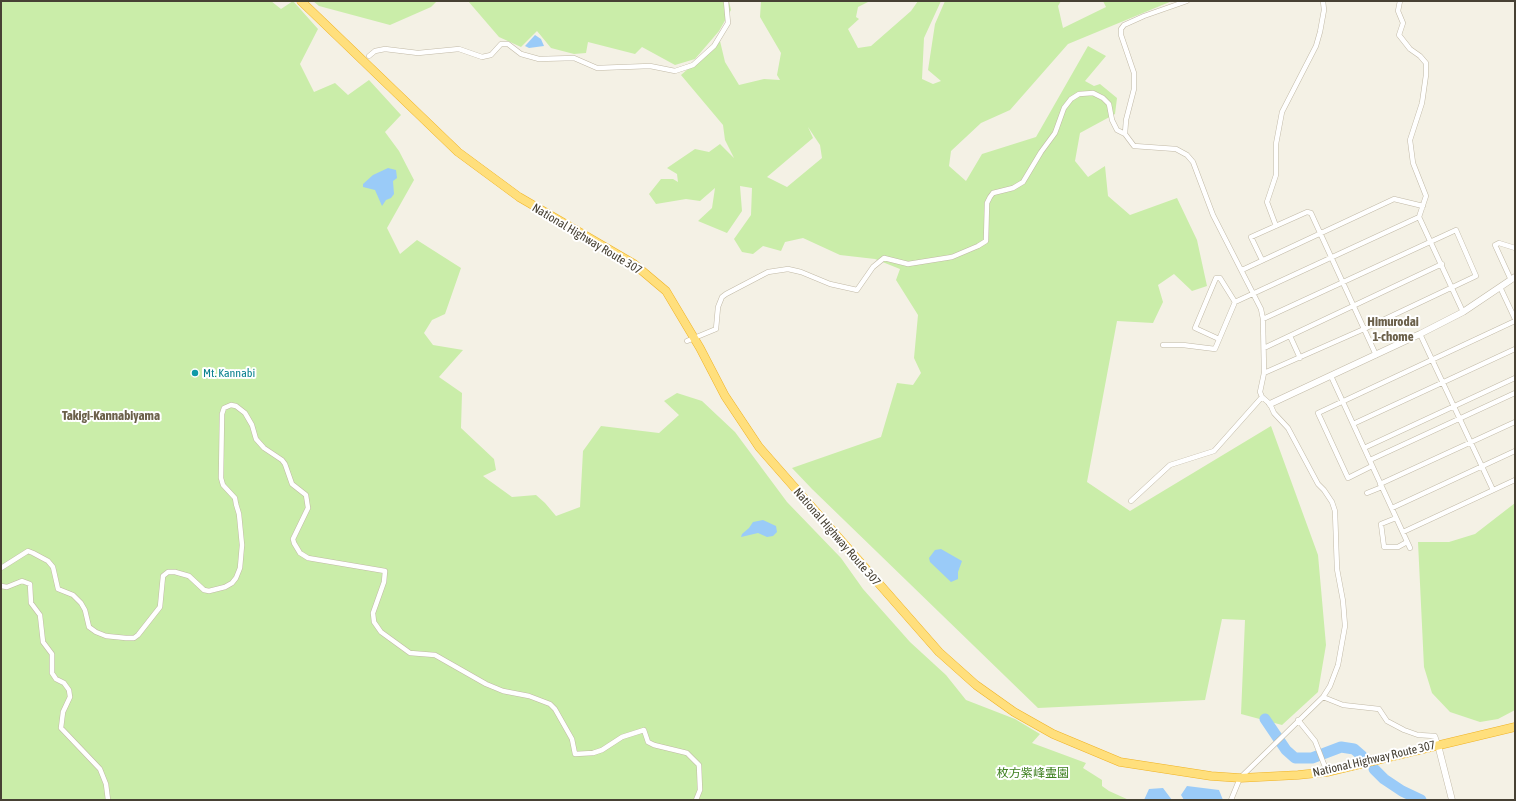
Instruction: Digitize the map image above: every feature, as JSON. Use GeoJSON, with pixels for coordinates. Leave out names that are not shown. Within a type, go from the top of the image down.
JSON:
{"type":"FeatureCollection","features":[{"type":"Feature","properties":{"kind":"highway","name":"National Highway Route 307"},"geometry":{"type":"LineString","coordinates":[[301,1],[458,152],[519,197],[634,264],[666,291],[691,340],[725,396],[759,446],[939,652],[976,685],[1014,712],[1053,734],[1120,762],[1190,773],[1240,778],[1327,772],[1515,727]]}},
{"type":"Feature","properties":{"kind":"street"},"geometry":{"type":"LineString","coordinates":[[369,56],[375,51],[385,49],[418,53],[458,49],[482,57],[491,55],[501,44],[508,44],[521,54],[538,59],[574,58],[597,68],[650,66],[675,71],[693,65],[714,46],[728,23],[726,1]]}},
{"type":"Feature","properties":{"kind":"street"},"geometry":{"type":"LineString","coordinates":[[1125,134],[1126,120],[1134,89],[1134,73],[1120,35],[1121,29],[1124,25],[1144,16],[1187,1]]}},
{"type":"Feature","properties":{"kind":"street"},"geometry":{"type":"LineString","coordinates":[[1276,226],[1267,202],[1276,174],[1276,144],[1282,112],[1316,46],[1323,18],[1323,1]]}},
{"type":"Feature","properties":{"kind":"street"},"geometry":{"type":"LineString","coordinates":[[1400,1],[1398,11],[1403,23],[1399,35],[1410,49],[1420,56],[1426,64],[1422,102],[1410,140],[1413,163],[1426,196],[1419,217],[1463,312]]}},
{"type":"Feature","properties":{"kind":"street"},"geometry":{"type":"LineString","coordinates":[[691,340],[716,329],[718,307],[722,297],[768,272],[788,269],[801,272],[830,284],[857,290],[873,267],[884,258],[908,264],[952,257],[986,241],[987,203],[990,197],[993,193],[1013,188],[1023,182],[1041,152],[1055,133],[1064,108],[1071,98],[1080,94],[1093,93],[1103,98],[1109,104],[1112,120],[1117,130],[1125,134],[1134,146],[1176,149],[1187,155],[1193,162],[1213,215],[1261,309],[1263,319],[1264,348],[1264,373],[1260,392],[1262,397],[1270,404],[1274,413],[1288,428],[1318,484],[1332,502],[1335,510],[1337,569],[1343,600],[1345,626],[1338,665],[1330,686],[1323,697],[1240,778],[1231,800]]}},
{"type":"Feature","properties":{"kind":"street"},"geometry":{"type":"LineString","coordinates":[[1242,270],[1394,199],[1423,206]]}},
{"type":"Feature","properties":{"kind":"street"},"geometry":{"type":"LineString","coordinates":[[1262,260],[1251,237],[1307,212],[1311,213],[1376,355]]}},
{"type":"Feature","properties":{"kind":"street"},"geometry":{"type":"LineString","coordinates":[[1163,346],[1183,345],[1215,349],[1235,302],[1254,295],[1419,217]]}},
{"type":"Feature","properties":{"kind":"street"},"geometry":{"type":"LineString","coordinates":[[1263,319],[1456,230],[1476,276],[1364,329],[1264,373]]}},
{"type":"Feature","properties":{"kind":"street"},"geometry":{"type":"LineString","coordinates":[[1270,404],[1376,355],[1463,312],[1513,279],[1495,245],[1499,244],[1515,248]]}},
{"type":"Feature","properties":{"kind":"street"},"geometry":{"type":"LineString","coordinates":[[1264,348],[1442,264]]}},
{"type":"Feature","properties":{"kind":"street"},"geometry":{"type":"LineString","coordinates":[[1219,339],[1195,328],[1216,278],[1220,278],[1235,302]]}},
{"type":"Feature","properties":{"kind":"street"},"geometry":{"type":"LineString","coordinates":[[1372,466],[1348,478],[1318,413],[1515,320],[1500,287]]}},
{"type":"Feature","properties":{"kind":"street"},"geometry":{"type":"LineString","coordinates":[[1420,334],[1493,490]]}},
{"type":"Feature","properties":{"kind":"street"},"geometry":{"type":"LineString","coordinates":[[1290,336],[1300,358]]}},
{"type":"Feature","properties":{"kind":"street"},"geometry":{"type":"LineString","coordinates":[[1353,424],[1515,349]]}},
{"type":"Feature","properties":{"kind":"street"},"geometry":{"type":"LineString","coordinates":[[1331,376],[1410,548]]}},
{"type":"Feature","properties":{"kind":"street"},"geometry":{"type":"LineString","coordinates":[[1364,448],[1515,378]]}},
{"type":"Feature","properties":{"kind":"street"},"geometry":{"type":"LineString","coordinates":[[1370,460],[1515,393]]}},
{"type":"Feature","properties":{"kind":"street"},"geometry":{"type":"LineString","coordinates":[[1131,501],[1170,465],[1214,451],[1262,397]]}},
{"type":"Feature","properties":{"kind":"street"},"geometry":{"type":"LineString","coordinates":[[1,568],[28,551],[34,553],[48,561],[52,567],[58,589],[73,595],[81,603],[85,610],[90,627],[96,632],[106,636],[126,638],[134,638],[138,635],[160,607],[163,576],[168,572],[175,572],[189,576],[204,590],[209,591],[225,587],[232,583],[240,568],[242,545],[239,514],[235,498],[227,492],[221,478],[222,414],[224,408],[231,405],[236,406],[245,413],[252,425],[256,439],[264,448],[282,460],[285,464],[292,484],[306,495],[308,508],[293,539],[300,553],[308,558],[385,571],[384,582],[373,613],[374,622],[381,632],[410,654],[434,655],[486,684],[503,691],[529,696],[550,704],[555,709],[572,739],[575,754],[593,753],[602,750],[622,737],[644,730],[648,742],[654,746],[687,753],[699,765],[700,790],[696,800]]}},
{"type":"Feature","properties":{"kind":"street"},"geometry":{"type":"LineString","coordinates":[[1368,493],[1381,485],[1470,442],[1515,422]]}},
{"type":"Feature","properties":{"kind":"street"},"geometry":{"type":"LineString","coordinates":[[1392,508],[1515,451]]}},
{"type":"Feature","properties":{"kind":"street"},"geometry":{"type":"LineString","coordinates":[[1403,532],[1515,480]]}},
{"type":"Feature","properties":{"kind":"street"},"geometry":{"type":"LineString","coordinates":[[1396,518],[1380,524],[1384,547],[1398,547],[1407,542]]}},
{"type":"Feature","properties":{"kind":"street"},"geometry":{"type":"LineString","coordinates":[[1,586],[7,587],[22,581],[30,584],[31,603],[40,615],[43,642],[52,654],[52,673],[56,679],[64,684],[69,690],[70,697],[63,712],[61,728],[100,769],[106,784],[108,800]]}},
{"type":"Feature","properties":{"kind":"street"},"geometry":{"type":"LineString","coordinates":[[1323,697],[1343,705],[1379,709],[1387,721],[1404,730],[1418,735],[1435,736],[1452,800]]}},
{"type":"Feature","properties":{"kind":"street"},"geometry":{"type":"LineString","coordinates":[[1298,720],[1315,741],[1327,772]]}},
{"type":"Feature","properties":{"kind":"green space","name":"枚方紫峰霊園"},"geometry":{"type":"Polygon","coordinates":[[[1,1],[271,1],[281,9],[293,1],[318,29],[300,64],[314,92],[335,83],[348,95],[369,80],[401,115],[385,132],[399,151],[414,180],[387,228],[400,254],[417,240],[461,268],[445,314],[432,320],[424,333],[433,345],[463,350],[439,377],[462,393],[461,428],[494,459],[496,470],[483,476],[512,497],[536,495],[556,516],[580,507],[583,451],[601,426],[659,433],[679,415],[664,401],[677,393],[702,401],[735,432],[787,502],[841,558],[863,589],[910,642],[946,675],[966,700],[1015,719],[1040,734],[1032,743],[1086,763],[1083,768],[1102,780],[1102,786],[1109,791],[1129,800],[1,800],[1,1]]]}},
{"type":"Feature","properties":{"kind":"green space"},"geometry":{"type":"Polygon","coordinates":[[[313,1],[437,1],[431,7],[390,25],[319,6],[313,1]]]}},
{"type":"Feature","properties":{"kind":"green space"},"geometry":{"type":"Polygon","coordinates":[[[468,1],[729,1],[731,10],[719,31],[695,59],[675,65],[642,47],[635,54],[588,42],[586,53],[574,54],[551,48],[537,31],[521,47],[499,37],[468,1]]]}},
{"type":"Feature","properties":{"kind":"green space"},"geometry":{"type":"Polygon","coordinates":[[[761,1],[870,1],[858,7],[856,17],[859,19],[848,29],[858,48],[871,46],[911,11],[918,1],[941,1],[924,38],[922,79],[933,84],[941,81],[928,70],[935,24],[945,1],[1061,1],[1058,6],[1063,28],[1106,7],[1103,1],[1172,1],[1068,44],[1010,110],[981,123],[951,151],[949,166],[966,181],[982,154],[1036,137],[1088,46],[1106,56],[1085,81],[1094,86],[1100,84],[1117,98],[1115,114],[1080,133],[1075,161],[1088,177],[1105,166],[1108,196],[1130,215],[1177,198],[1197,240],[1207,286],[1192,291],[1174,274],[1158,285],[1163,302],[1153,323],[1117,321],[1087,482],[1130,511],[1271,426],[1318,555],[1326,645],[1318,692],[1282,725],[1241,714],[1245,620],[1222,619],[1205,700],[1038,708],[792,468],[881,437],[897,383],[913,385],[921,373],[914,358],[918,315],[896,280],[900,269],[875,259],[840,255],[803,238],[785,242],[781,251],[763,246],[753,254],[742,252],[734,239],[751,215],[752,188],[740,186],[742,211],[727,233],[698,221],[712,208],[715,188],[700,201],[686,199],[656,204],[649,194],[661,179],[673,179],[678,182],[677,174],[667,168],[695,149],[709,152],[720,144],[734,158],[725,140],[723,125],[681,75],[720,41],[725,62],[739,85],[764,79],[780,80],[777,75],[781,53],[760,17],[761,1]],[[808,127],[813,138],[767,177],[787,187],[822,158],[820,145],[808,127]]]}},
{"type":"Feature","properties":{"kind":"green space"},"geometry":{"type":"Polygon","coordinates":[[[1515,503],[1515,710],[1498,719],[1480,722],[1450,712],[1432,693],[1424,667],[1418,542],[1449,542],[1475,534],[1515,503]]]}},
{"type":"Feature","properties":{"kind":"water"},"geometry":{"type":"Polygon","coordinates":[[[535,35],[541,39],[544,46],[529,48],[525,46],[535,35]]]}},
{"type":"Feature","properties":{"kind":"water"},"geometry":{"type":"Polygon","coordinates":[[[388,168],[396,170],[397,178],[393,181],[394,194],[391,198],[386,200],[382,206],[375,190],[363,187],[363,184],[373,175],[388,168]]]}},
{"type":"Feature","properties":{"kind":"water"},"geometry":{"type":"Polygon","coordinates":[[[763,520],[776,526],[777,532],[773,536],[767,537],[758,533],[741,537],[753,522],[763,520]]]}},
{"type":"Feature","properties":{"kind":"water"},"geometry":{"type":"Polygon","coordinates":[[[941,549],[962,561],[958,572],[958,579],[951,582],[930,562],[929,558],[935,550],[941,549]]]}},
{"type":"Feature","properties":{"kind":"water"},"geometry":{"type":"Polygon","coordinates":[[[1187,786],[1219,790],[1223,800],[1184,800],[1181,795],[1187,786]]]}},
{"type":"Feature","properties":{"kind":"water"},"geometry":{"type":"Polygon","coordinates":[[[1163,788],[1172,800],[1144,800],[1149,789],[1163,788]]]}},
{"type":"Feature","properties":{"kind":"waterway"},"geometry":{"type":"LineString","coordinates":[[1265,719],[1286,750],[1295,758],[1312,758],[1341,747],[1354,749],[1362,756]]}},
{"type":"Feature","properties":{"kind":"waterway"},"geometry":{"type":"LineString","coordinates":[[1374,769],[1384,779],[1402,791],[1421,800]]}},
{"type":"Feature","properties":{"kind":"place","name":"Mt. Kannabi"},"geometry":{"type":"Point","coordinates":[195,373]}},
{"type":"Feature","properties":{"kind":"district","name":"Himurodai 1-chome"},"geometry":{"type":"Point","coordinates":[1393,330]}},
{"type":"Feature","properties":{"kind":"district","name":"Takigi-Kannabiyama"},"geometry":{"type":"Point","coordinates":[111,416]}}]}
